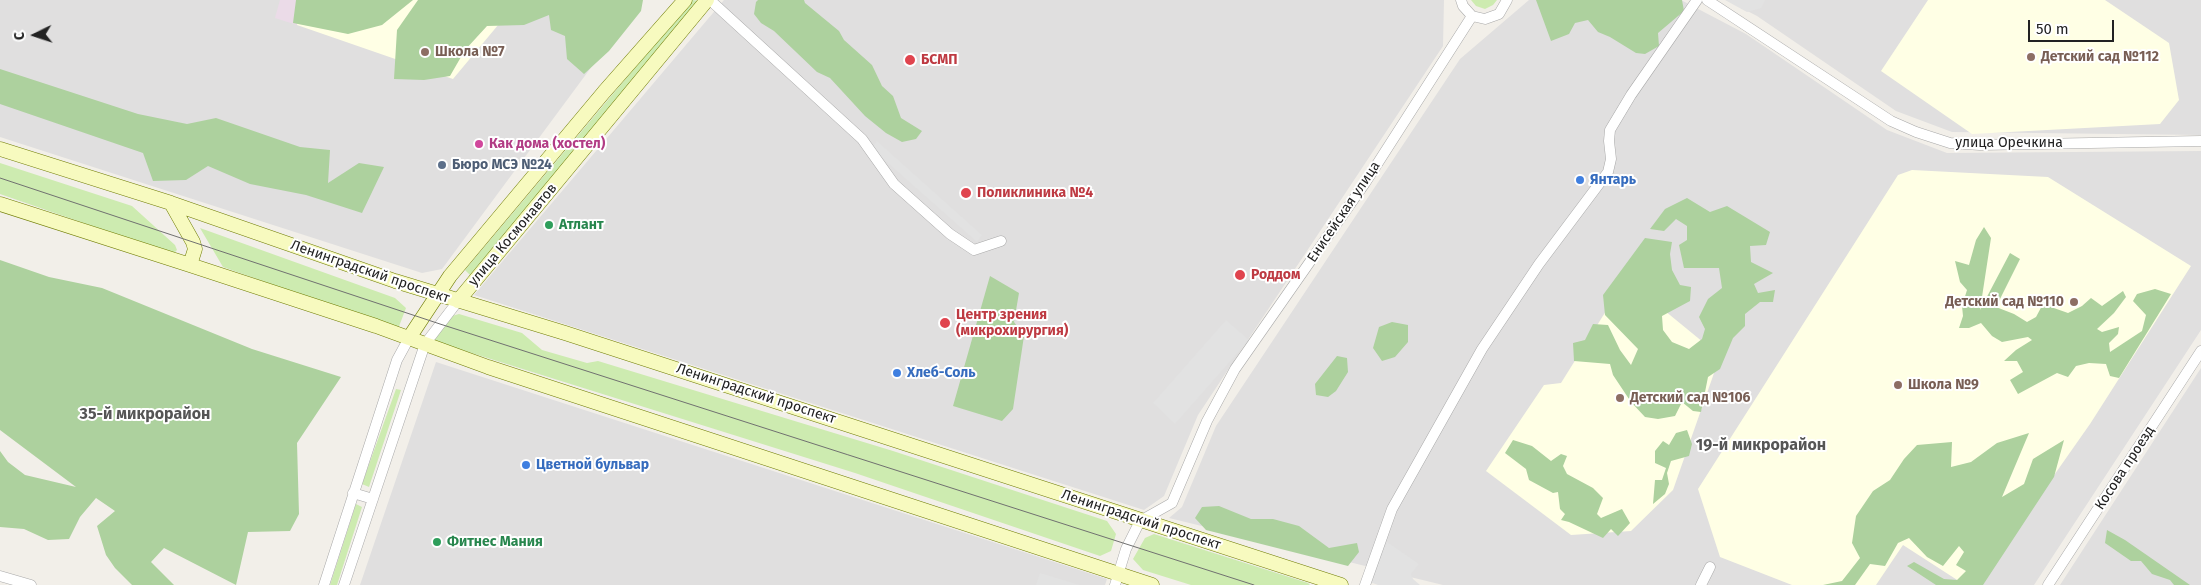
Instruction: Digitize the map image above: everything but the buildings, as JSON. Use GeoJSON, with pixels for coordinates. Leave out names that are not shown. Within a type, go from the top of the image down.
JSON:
{"type":"FeatureCollection","features":[{"type":"Feature","properties":{"kind":"main road","name":"улица Космонавтов"},"geometry":{"type":"LineString","coordinates":[[409,338],[450,276],[604,92],[685,0]]}},
{"type":"Feature","properties":{"kind":"main road","name":"улица Космонавтов"},"geometry":{"type":"LineString","coordinates":[[458,301],[708,0]]}},
{"type":"Feature","properties":{"kind":"main road","name":"Ленинградский проспект"},"geometry":{"type":"LineString","coordinates":[[0,149],[171,203],[437,295],[592,342],[1338,584]]}},
{"type":"Feature","properties":{"kind":"main road"},"geometry":{"type":"LineString","coordinates":[[171,203],[193,242],[195,249],[190,265]]}},
{"type":"Feature","properties":{"kind":"main road"},"geometry":{"type":"LineString","coordinates":[[0,204],[409,338],[1117,579],[1152,585]]}},
{"type":"Feature","properties":{"kind":"street"},"geometry":{"type":"LineString","coordinates":[[708,0],[862,139],[894,184],[950,234],[974,250],[1001,241]]}},
{"type":"Feature","properties":{"kind":"street"},"geometry":{"type":"LineString","coordinates":[[1461,0],[1463,6],[1472,16],[1485,19],[1492,18],[1503,9],[1507,0]]}},
{"type":"Feature","properties":{"kind":"street"},"geometry":{"type":"LineString","coordinates":[[1365,585],[1392,509],[1482,349],[1539,264],[1608,172],[1611,159],[1610,130],[1631,95],[1697,0]]}},
{"type":"Feature","properties":{"kind":"street","name":"улица Оречкина"},"geometry":{"type":"LineString","coordinates":[[1708,0],[1891,120],[1916,132],[1950,143],[1980,145],[2201,141]]}},
{"type":"Feature","properties":{"kind":"street","name":"Енисейская улица"},"geometry":{"type":"LineString","coordinates":[[1140,521],[1172,503],[1207,421],[1235,368],[1365,183],[1472,16]]}},
{"type":"Feature","properties":{"kind":"street","name":"улица Космонавтов"},"geometry":{"type":"LineString","coordinates":[[344,585],[425,344],[458,301]]}},
{"type":"Feature","properties":{"kind":"street","name":"улица Космонавтов"},"geometry":{"type":"LineString","coordinates":[[324,585],[397,360],[409,338]]}},
{"type":"Feature","properties":{"kind":"street","name":"Косова проезд"},"geometry":{"type":"LineString","coordinates":[[2048,585],[2201,351]]}},
{"type":"Feature","properties":{"kind":"street"},"geometry":{"type":"LineString","coordinates":[[353,493],[373,499]]}},
{"type":"Feature","properties":{"kind":"street"},"geometry":{"type":"LineString","coordinates":[[1117,579],[1126,549],[1140,521]]}},
{"type":"Feature","properties":{"kind":"street"},"geometry":{"type":"LineString","coordinates":[[1701,585],[1710,567]]}},
{"type":"Feature","properties":{"kind":"street"},"geometry":{"type":"LineString","coordinates":[[0,576],[31,585]]}},
{"type":"Feature","properties":{"kind":"shaded area"},"geometry":{"type":"Polygon","coordinates":[[[0,0],[641,0],[442,269],[422,273],[0,137],[0,0]]]}},
{"type":"Feature","properties":{"kind":"shaded area"},"geometry":{"type":"Polygon","coordinates":[[[280,0],[303,0],[297,25],[275,18],[280,0]]]}},
{"type":"Feature","properties":{"kind":"shaded area","name":"Школа №7"},"geometry":{"type":"Polygon","coordinates":[[[303,0],[519,0],[453,79],[297,25],[303,0]]]}},
{"type":"Feature","properties":{"kind":"shaded area"},"geometry":{"type":"Polygon","coordinates":[[[724,0],[1444,0],[1443,46],[1198,415],[1164,496],[1144,510],[474,295],[724,0]]]}},
{"type":"Feature","properties":{"kind":"shaded area"},"geometry":{"type":"Polygon","coordinates":[[[1529,0],[1681,0],[1746,34],[1887,130],[1947,153],[2201,151],[2201,330],[2034,585],[1443,585],[1169,518],[1182,507],[1216,426],[1460,59],[1529,0]]]}},
{"type":"Feature","properties":{"kind":"shaded area"},"geometry":{"type":"Polygon","coordinates":[[[1725,0],[1765,0],[1761,8],[1747,12],[1725,0]]]}},
{"type":"Feature","properties":{"kind":"shaded area","name":"Детский сад №112"},"geometry":{"type":"Polygon","coordinates":[[[1726,0],[2201,0],[2201,135],[1952,132],[1896,111],[1757,16],[1726,0]]]}},
{"type":"Feature","properties":{"kind":"shaded area","name":"Детский сад №112"},"geometry":{"type":"Polygon","coordinates":[[[1928,0],[2105,0],[2169,43],[2179,100],[2160,124],[1972,134],[1881,71],[1928,0]]]}},
{"type":"Feature","properties":{"kind":"shaded area"},"geometry":{"type":"Polygon","coordinates":[[[877,141],[982,235],[977,242],[871,148],[877,141]]]}},
{"type":"Feature","properties":{"kind":"shaded area","name":"Школа №9"},"geometry":{"type":"Polygon","coordinates":[[[1912,170],[2048,177],[2191,266],[2090,424],[1977,585],[1965,585],[1903,545],[1876,585],[1792,585],[1720,557],[1698,489],[1898,175],[1912,170]]]}},
{"type":"Feature","properties":{"kind":"shaded area","name":"Детский сад №106"},"geometry":{"type":"Polygon","coordinates":[[[1626,279],[1720,356],[1673,490],[1631,531],[1571,535],[1486,471],[1544,385],[1561,383],[1626,279]]]}},
{"type":"Feature","properties":{"kind":"shaded area"},"geometry":{"type":"Polygon","coordinates":[[[1226,320],[1249,340],[1175,424],[1153,403],[1226,320]]]}},
{"type":"Feature","properties":{"kind":"shaded area"},"geometry":{"type":"Polygon","coordinates":[[[436,362],[1107,579],[1105,585],[360,585],[436,362]]]}},
{"type":"Feature","properties":{"kind":"shaded area"},"geometry":{"type":"Polygon","coordinates":[[[2201,368],[2201,585],[2060,585],[2201,368]]]}},
{"type":"Feature","properties":{"kind":"shaded area"},"geometry":{"type":"Polygon","coordinates":[[[1387,542],[1419,564],[1411,574],[1413,579],[1420,585],[1378,585],[1370,582],[1387,542]]]}},
{"type":"Feature","properties":{"kind":"shaded area"},"geometry":{"type":"Polygon","coordinates":[[[1040,573],[1079,585],[1036,585],[1040,573]]]}},
{"type":"Feature","properties":{"kind":"green space"},"geometry":{"type":"Polygon","coordinates":[[[296,0],[413,0],[382,25],[348,34],[293,23],[296,0]]]}},
{"type":"Feature","properties":{"kind":"green space"},"geometry":{"type":"Polygon","coordinates":[[[418,0],[643,0],[641,11],[609,51],[584,74],[567,59],[565,36],[551,30],[549,15],[524,25],[487,26],[465,50],[450,76],[424,80],[394,79],[397,30],[418,0]]]}},
{"type":"Feature","properties":{"kind":"green space"},"geometry":{"type":"Polygon","coordinates":[[[692,0],[700,1],[470,275],[465,270],[692,0]]]}},
{"type":"Feature","properties":{"kind":"green space"},"geometry":{"type":"Polygon","coordinates":[[[758,0],[804,0],[805,3],[839,31],[844,40],[872,65],[882,86],[893,96],[901,118],[922,131],[916,139],[902,142],[886,133],[865,116],[830,78],[817,72],[774,31],[761,23],[754,14],[758,0]]]}},
{"type":"Feature","properties":{"kind":"green space"},"geometry":{"type":"Polygon","coordinates":[[[1471,0],[1497,0],[1493,5],[1485,9],[1476,6],[1471,0]]]}},
{"type":"Feature","properties":{"kind":"green space"},"geometry":{"type":"Polygon","coordinates":[[[1536,0],[1682,0],[1684,11],[1658,33],[1659,46],[1645,54],[1636,53],[1598,32],[1588,20],[1575,23],[1569,34],[1551,41],[1536,0]]]}},
{"type":"Feature","properties":{"kind":"green space"},"geometry":{"type":"Polygon","coordinates":[[[0,69],[138,114],[187,124],[216,118],[300,147],[330,150],[328,183],[359,163],[384,167],[362,213],[306,195],[250,184],[208,166],[186,180],[153,181],[143,153],[0,104],[0,69]]]}},
{"type":"Feature","properties":{"kind":"green space"},"geometry":{"type":"Polygon","coordinates":[[[0,163],[132,206],[175,245],[177,250],[173,254],[0,194],[0,163]]]}},
{"type":"Feature","properties":{"kind":"green space"},"geometry":{"type":"Polygon","coordinates":[[[1687,198],[1710,212],[1727,206],[1770,232],[1766,245],[1750,246],[1751,262],[1773,273],[1754,284],[1758,293],[1775,290],[1773,302],[1760,302],[1745,314],[1745,326],[1733,338],[1720,369],[1708,377],[1701,412],[1693,411],[1682,402],[1675,416],[1658,419],[1645,417],[1631,402],[1613,375],[1610,364],[1574,361],[1573,343],[1585,340],[1593,324],[1608,325],[1620,350],[1631,365],[1638,349],[1605,315],[1603,295],[1645,238],[1672,242],[1670,254],[1672,270],[1680,285],[1691,287],[1690,301],[1662,316],[1663,330],[1672,342],[1689,349],[1702,339],[1705,329],[1699,317],[1708,299],[1722,288],[1719,268],[1684,268],[1679,245],[1687,240],[1687,226],[1676,219],[1664,231],[1650,229],[1665,209],[1687,198]]]}},
{"type":"Feature","properties":{"kind":"green space"},"geometry":{"type":"Polygon","coordinates":[[[1984,227],[1991,238],[1980,310],[2010,253],[2020,259],[1996,307],[2014,314],[2027,322],[2036,317],[2044,302],[2051,307],[2068,313],[2082,306],[2091,298],[2102,306],[2123,291],[2126,297],[2114,313],[2097,329],[2102,332],[2119,327],[2118,334],[2109,343],[2110,352],[2142,331],[2146,315],[2133,301],[2137,294],[2155,289],[2171,294],[2119,378],[2110,376],[2106,364],[2089,363],[2076,366],[2068,377],[2057,373],[2018,394],[2010,380],[2023,372],[2017,361],[2004,361],[2016,350],[2032,340],[2028,337],[2002,342],[1992,336],[1981,323],[1969,328],[1959,328],[1963,316],[1962,306],[1967,290],[1960,282],[1955,261],[1969,265],[1976,240],[1984,227]]]}},
{"type":"Feature","properties":{"kind":"green space"},"geometry":{"type":"Polygon","coordinates":[[[200,228],[395,298],[406,308],[398,329],[223,267],[200,228]]]}},
{"type":"Feature","properties":{"kind":"green space"},"geometry":{"type":"Polygon","coordinates":[[[0,260],[49,277],[102,288],[252,349],[341,377],[297,443],[299,514],[290,531],[248,532],[236,585],[164,548],[151,562],[174,585],[132,585],[115,568],[106,555],[97,526],[115,511],[96,498],[80,517],[69,539],[48,540],[24,529],[0,527],[0,451],[8,462],[25,475],[76,487],[0,430],[0,260]]]}},
{"type":"Feature","properties":{"kind":"green space"},"geometry":{"type":"Polygon","coordinates":[[[990,276],[1019,293],[1014,322],[1024,336],[1013,409],[1002,421],[953,406],[990,276]]]}},
{"type":"Feature","properties":{"kind":"green space"},"geometry":{"type":"Polygon","coordinates":[[[459,314],[522,333],[542,350],[587,363],[598,361],[893,451],[1107,521],[1116,534],[1111,551],[1100,556],[855,473],[430,340],[445,318],[459,314]]]}},
{"type":"Feature","properties":{"kind":"green space"},"geometry":{"type":"Polygon","coordinates":[[[1392,322],[1408,325],[1408,342],[1395,357],[1382,361],[1373,348],[1379,327],[1392,322]]]}},
{"type":"Feature","properties":{"kind":"green space"},"geometry":{"type":"Polygon","coordinates":[[[1337,356],[1347,358],[1348,372],[1336,391],[1328,397],[1316,395],[1315,384],[1337,356]]]}},
{"type":"Feature","properties":{"kind":"green space"},"geometry":{"type":"Polygon","coordinates":[[[396,389],[401,390],[369,487],[362,484],[396,389]]]}},
{"type":"Feature","properties":{"kind":"green space"},"geometry":{"type":"Polygon","coordinates":[[[1687,430],[1692,444],[1689,456],[1671,461],[1667,473],[1669,484],[1665,494],[1653,504],[1655,480],[1662,480],[1666,468],[1655,463],[1655,451],[1663,441],[1669,445],[1676,433],[1687,430]]]}},
{"type":"Feature","properties":{"kind":"green space"},"geometry":{"type":"Polygon","coordinates":[[[2029,433],[2002,497],[2024,484],[2033,459],[2064,440],[2054,477],[1983,585],[1936,585],[1907,566],[1914,562],[1944,579],[1957,580],[1966,571],[1956,565],[1964,552],[1959,546],[1943,566],[1927,557],[1909,538],[1898,543],[1885,566],[1870,564],[1855,585],[1823,585],[1842,581],[1860,558],[1852,543],[1856,516],[1873,491],[1890,480],[1904,459],[1917,445],[1952,442],[1951,467],[1971,462],[1997,443],[2029,433]]]}},
{"type":"Feature","properties":{"kind":"green space"},"geometry":{"type":"Polygon","coordinates":[[[1513,440],[1532,446],[1551,461],[1561,454],[1567,456],[1563,466],[1567,474],[1593,488],[1603,498],[1597,514],[1601,518],[1622,509],[1630,523],[1618,536],[1611,529],[1603,538],[1561,520],[1565,514],[1560,509],[1558,492],[1553,493],[1529,480],[1526,469],[1505,453],[1513,440]]]}},
{"type":"Feature","properties":{"kind":"green space"},"geometry":{"type":"Polygon","coordinates":[[[356,504],[362,507],[337,585],[330,585],[356,504]]]}},
{"type":"Feature","properties":{"kind":"green space"},"geometry":{"type":"Polygon","coordinates":[[[1219,506],[1251,519],[1273,519],[1299,526],[1329,548],[1357,543],[1359,552],[1348,566],[1206,530],[1195,518],[1202,507],[1219,506]]]}},
{"type":"Feature","properties":{"kind":"green space"},"geometry":{"type":"Polygon","coordinates":[[[2107,530],[2125,540],[2190,585],[2174,585],[2170,580],[2152,574],[2141,561],[2131,561],[2105,543],[2107,530]]]}},
{"type":"Feature","properties":{"kind":"green space"},"geometry":{"type":"Polygon","coordinates":[[[1154,534],[1310,585],[1191,585],[1143,570],[1133,559],[1145,538],[1154,534]]]}},
{"type":"Feature","properties":{"kind":"tram line"},"geometry":{"type":"LineString","coordinates":[[0,178],[440,324],[1254,585]]}},
{"type":"Feature","properties":{"kind":"place","name":"Школа №7"},"geometry":{"type":"Point","coordinates":[425,52]}},
{"type":"Feature","properties":{"kind":"place","name":"Детский сад №112"},"geometry":{"type":"Point","coordinates":[2031,57]}},
{"type":"Feature","properties":{"kind":"place","name":"БСМП"},"geometry":{"type":"Point","coordinates":[910,60]}},
{"type":"Feature","properties":{"kind":"place","name":"Как дома (хостел)"},"geometry":{"type":"Point","coordinates":[479,144]}},
{"type":"Feature","properties":{"kind":"place","name":"Бюро МСЭ №24"},"geometry":{"type":"Point","coordinates":[442,165]}},
{"type":"Feature","properties":{"kind":"place","name":"Янтарь"},"geometry":{"type":"Point","coordinates":[1580,180]}},
{"type":"Feature","properties":{"kind":"place","name":"Поликлиника №4"},"geometry":{"type":"Point","coordinates":[966,193]}},
{"type":"Feature","properties":{"kind":"place","name":"Атлант"},"geometry":{"type":"Point","coordinates":[549,225]}},
{"type":"Feature","properties":{"kind":"place","name":"Роддом"},"geometry":{"type":"Point","coordinates":[1240,275]}},
{"type":"Feature","properties":{"kind":"place","name":"Детский сад №110"},"geometry":{"type":"Point","coordinates":[2074,302]}},
{"type":"Feature","properties":{"kind":"place","name":"Центр зрения (микрохирургия)"},"geometry":{"type":"Point","coordinates":[945,323]}},
{"type":"Feature","properties":{"kind":"place","name":"Хлеб-Соль"},"geometry":{"type":"Point","coordinates":[897,373]}},
{"type":"Feature","properties":{"kind":"place","name":"Школа №9"},"geometry":{"type":"Point","coordinates":[1898,385]}},
{"type":"Feature","properties":{"kind":"place","name":"Детский сад №106"},"geometry":{"type":"Point","coordinates":[1620,398]}},
{"type":"Feature","properties":{"kind":"place","name":"Цветной бульвар"},"geometry":{"type":"Point","coordinates":[526,465]}},
{"type":"Feature","properties":{"kind":"place","name":"Фитнес Мания"},"geometry":{"type":"Point","coordinates":[437,542]}},
{"type":"Feature","properties":{"kind":"district","name":"35-й микрорайон"},"geometry":{"type":"Point","coordinates":[145,415]}},
{"type":"Feature","properties":{"kind":"district","name":"19-й микрорайон"},"geometry":{"type":"Point","coordinates":[1761,446]}}]}
